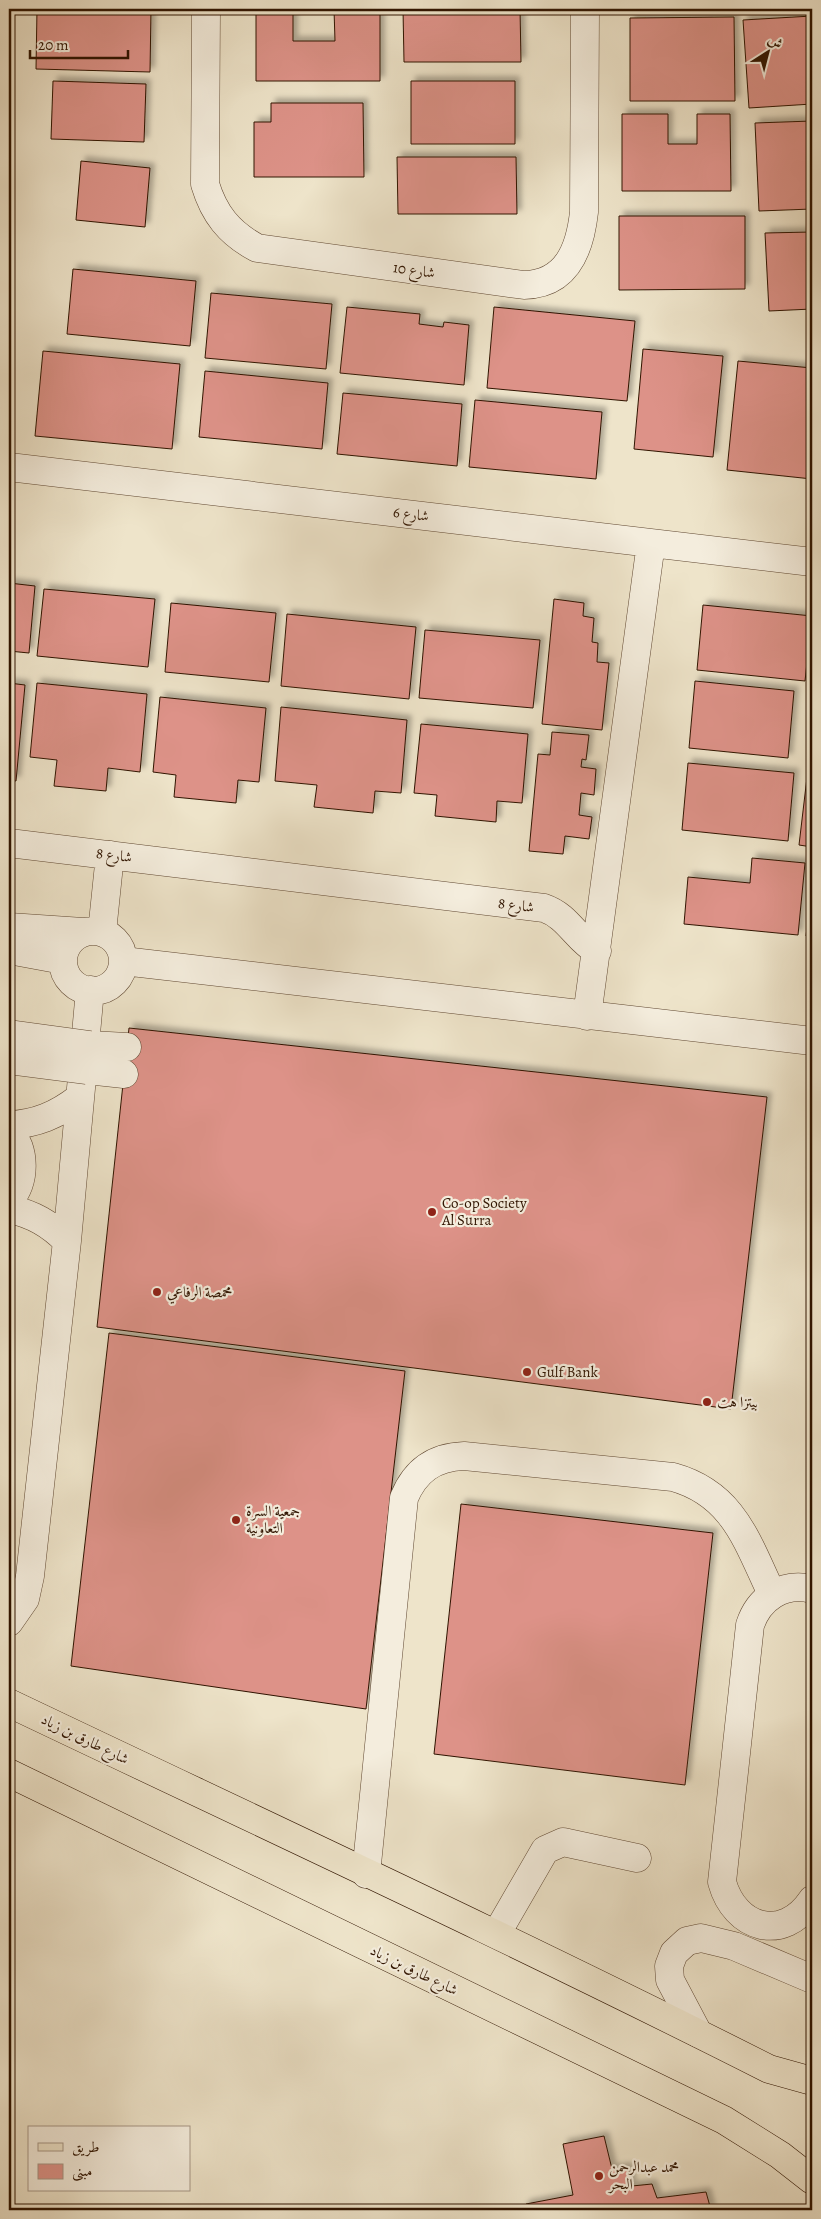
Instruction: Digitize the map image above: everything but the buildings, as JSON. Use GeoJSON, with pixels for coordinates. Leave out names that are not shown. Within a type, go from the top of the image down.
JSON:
{"type":"FeatureCollection","features":[{"type":"Feature","properties":{"kind":"main road","name":"شارع طارق بن زياد"},"geometry":{"type":"LineString","coordinates":[[9,1703],[366,1874],[497,1933],[769,2069],[812,2081]]}},
{"type":"Feature","properties":{"kind":"main road","name":"شارع طارق بن زياد"},"geometry":{"type":"LineString","coordinates":[[9,1773],[724,2120],[780,2155],[812,2180]]}},
{"type":"Feature","properties":{"kind":"street","name":"شارع 10"},"geometry":{"type":"LineString","coordinates":[[206,9],[205,184],[212,205],[228,228],[257,248],[524,285],[539,285],[561,271],[571,259],[581,234],[584,212],[585,9]]}},
{"type":"Feature","properties":{"kind":"street","name":"شارع 6"},"geometry":{"type":"LineString","coordinates":[[9,467],[812,562]]}},
{"type":"Feature","properties":{"kind":"street"},"geometry":{"type":"LineString","coordinates":[[587,1016],[651,543]]}},
{"type":"Feature","properties":{"kind":"street","name":"شارع 8"},"geometry":{"type":"LineString","coordinates":[[9,844],[544,908],[556,912],[565,919],[579,938],[597,951]]}},
{"type":"Feature","properties":{"kind":"street"},"geometry":{"type":"LineString","coordinates":[[92,932],[110,855]]}},
{"type":"Feature","properties":{"kind":"street"},"geometry":{"type":"LineString","coordinates":[[9,926],[92,932],[117,943],[123,961],[122,970],[111,985],[102,989],[90,990],[75,985],[69,978],[63,960],[68,943],[92,932]]}},
{"type":"Feature","properties":{"kind":"street"},"geometry":{"type":"LineString","coordinates":[[9,950],[63,960]]}},
{"type":"Feature","properties":{"kind":"street"},"geometry":{"type":"LineString","coordinates":[[123,961],[812,1041]]}},
{"type":"Feature","properties":{"kind":"street"},"geometry":{"type":"LineString","coordinates":[[9,1622],[20,1608],[29,1589],[68,1241],[79,1098],[90,990]]}},
{"type":"Feature","properties":{"kind":"street"},"geometry":{"type":"LineString","coordinates":[[9,1034],[89,1057],[124,1074]]}},
{"type":"Feature","properties":{"kind":"street"},"geometry":{"type":"LineString","coordinates":[[9,1060],[89,1057],[127,1047]]}},
{"type":"Feature","properties":{"kind":"street"},"geometry":{"type":"LineString","coordinates":[[9,1125],[44,1120],[62,1111],[79,1098]]}},
{"type":"Feature","properties":{"kind":"street"},"geometry":{"type":"LineString","coordinates":[[9,1131],[20,1151],[22,1166],[20,1182],[9,1201]]}},
{"type":"Feature","properties":{"kind":"street"},"geometry":{"type":"LineString","coordinates":[[9,1209],[39,1218],[68,1241]]}},
{"type":"Feature","properties":{"kind":"street"},"geometry":{"type":"LineString","coordinates":[[366,1874],[404,1498],[409,1486],[426,1466],[450,1456],[464,1456],[673,1477],[688,1481],[714,1496],[734,1518],[772,1594]]}},
{"type":"Feature","properties":{"kind":"street"},"geometry":{"type":"LineString","coordinates":[[812,1589],[794,1587],[772,1594],[754,1613],[750,1625],[722,1882],[726,1896],[735,1910],[747,1919],[762,1925],[778,1925],[793,1920],[805,1911],[812,1900]]}},
{"type":"Feature","properties":{"kind":"street"},"geometry":{"type":"LineString","coordinates":[[497,1933],[545,1850],[552,1845],[562,1842],[638,1858]]}},
{"type":"Feature","properties":{"kind":"street"},"geometry":{"type":"LineString","coordinates":[[698,2033],[670,1980],[669,1966],[674,1952],[687,1941],[701,1938],[734,1946],[812,1980]]}},
{"type":"Feature","properties":{"kind":"place","name":"Co-op Society Al Surra"},"geometry":{"type":"Point","coordinates":[432,1212]}},
{"type":"Feature","properties":{"kind":"place","name":"محمصة الرفاعي"},"geometry":{"type":"Point","coordinates":[157,1292]}},
{"type":"Feature","properties":{"kind":"place","name":"Gulf Bank"},"geometry":{"type":"Point","coordinates":[527,1372]}},
{"type":"Feature","properties":{"kind":"place","name":"بيتزا هت"},"geometry":{"type":"Point","coordinates":[707,1402]}},
{"type":"Feature","properties":{"kind":"place","name":"جمعية السرة التعاونية"},"geometry":{"type":"Point","coordinates":[236,1520]}},
{"type":"Feature","properties":{"kind":"place","name":"محمد عبدالرحمن البحر"},"geometry":{"type":"Point","coordinates":[599,2176]}}]}
